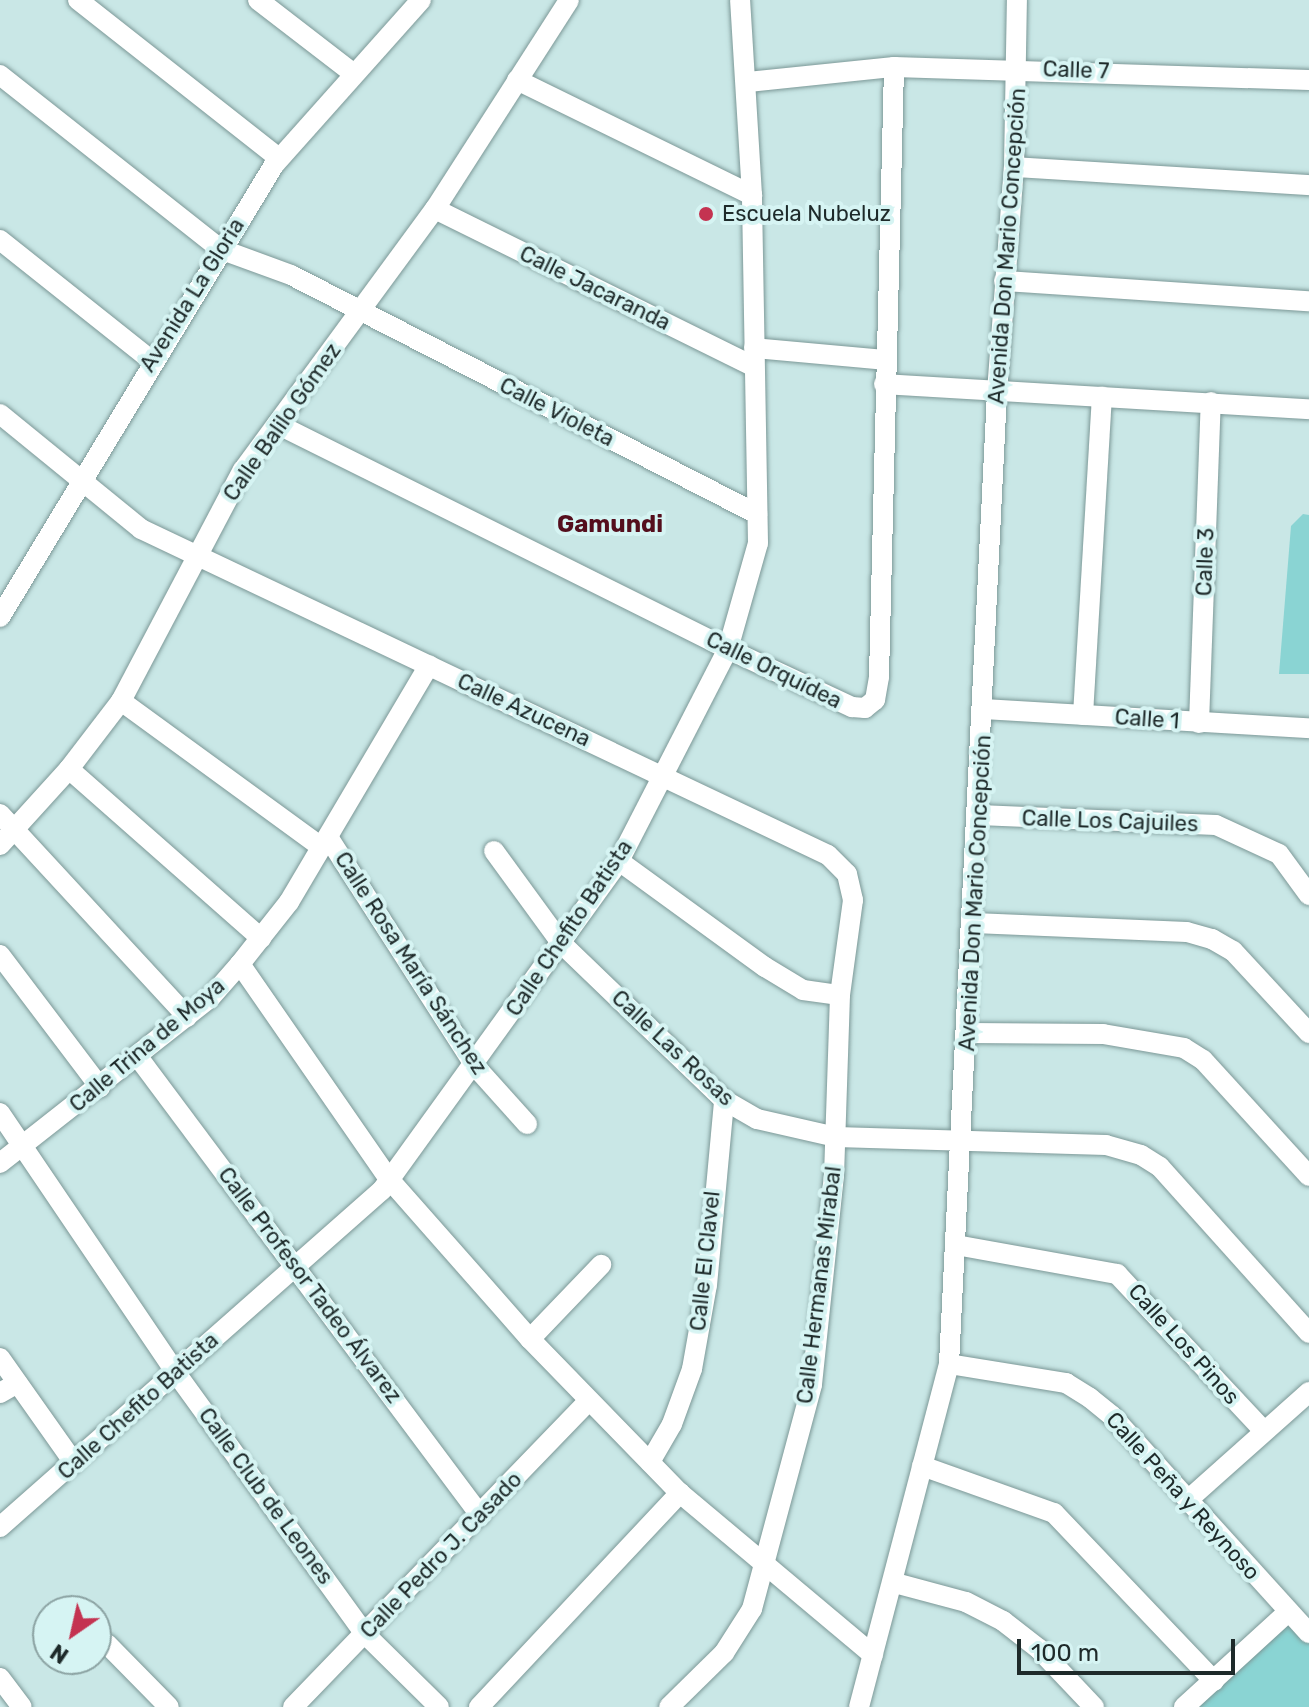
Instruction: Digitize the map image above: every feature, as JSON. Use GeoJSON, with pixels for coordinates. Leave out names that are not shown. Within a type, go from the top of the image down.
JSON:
{"type":"FeatureCollection","features":[{"type":"Feature","properties":{"kind":"street"},"geometry":{"type":"LineString","coordinates":[[78,0],[279,158]]}},
{"type":"Feature","properties":{"kind":"street"},"geometry":{"type":"LineString","coordinates":[[258,0],[354,74]]}},
{"type":"Feature","properties":{"kind":"street","name":"Avenida La Gloria"},"geometry":{"type":"LineString","coordinates":[[0,617],[220,249],[279,158],[421,0]]}},
{"type":"Feature","properties":{"kind":"street","name":"Calle Balilo Gómez"},"geometry":{"type":"LineString","coordinates":[[0,845],[16,831],[69,769],[121,701],[163,630],[194,558],[243,470],[435,209],[569,0]]}},
{"type":"Feature","properties":{"kind":"street","name":"Calle Chefito Batista"},"geometry":{"type":"LineString","coordinates":[[0,1527],[297,1265],[389,1179],[475,1066],[619,861],[728,649],[758,543],[752,195],[748,82],[740,0]]}},
{"type":"Feature","properties":{"kind":"street","name":"Avenida Don Mario Concepción"},"geometry":{"type":"LineString","coordinates":[[859,1707],[895,1583],[949,1364],[985,709],[997,392],[1014,167],[1017,0]]}},
{"type":"Feature","properties":{"kind":"street","name":"Calle 7"},"geometry":{"type":"LineString","coordinates":[[748,82],[894,67],[1018,68],[1309,80]]}},
{"type":"Feature","properties":{"kind":"street","name":"Calle Orquídea"},"geometry":{"type":"LineString","coordinates":[[277,424],[728,649],[852,707],[865,708],[875,700],[894,67]]}},
{"type":"Feature","properties":{"kind":"street"},"geometry":{"type":"LineString","coordinates":[[0,75],[220,249]]}},
{"type":"Feature","properties":{"kind":"street"},"geometry":{"type":"LineString","coordinates":[[517,80],[752,195]]}},
{"type":"Feature","properties":{"kind":"street"},"geometry":{"type":"LineString","coordinates":[[1014,167],[1309,185]]}},
{"type":"Feature","properties":{"kind":"street","name":"Calle Jacaranda"},"geometry":{"type":"LineString","coordinates":[[435,209],[754,358]]}},
{"type":"Feature","properties":{"kind":"street"},"geometry":{"type":"LineString","coordinates":[[0,240],[152,361]]}},
{"type":"Feature","properties":{"kind":"street","name":"Calle Violeta"},"geometry":{"type":"LineString","coordinates":[[220,249],[291,275],[757,514]]}},
{"type":"Feature","properties":{"kind":"street"},"geometry":{"type":"LineString","coordinates":[[1004,281],[1309,301]]}},
{"type":"Feature","properties":{"kind":"street"},"geometry":{"type":"LineString","coordinates":[[754,358],[885,360]]}},
{"type":"Feature","properties":{"kind":"street"},"geometry":{"type":"LineString","coordinates":[[884,384],[1309,409]]}},
{"type":"Feature","properties":{"kind":"street"},"geometry":{"type":"LineString","coordinates":[[1083,715],[1102,397]]}},
{"type":"Feature","properties":{"kind":"street","name":"Calle 3"},"geometry":{"type":"LineString","coordinates":[[1199,723],[1211,402]]}},
{"type":"Feature","properties":{"kind":"street"},"geometry":{"type":"LineString","coordinates":[[0,414],[141,529],[194,558]]}},
{"type":"Feature","properties":{"kind":"street","name":"Calle Azucena"},"geometry":{"type":"LineString","coordinates":[[194,558],[663,775],[828,855],[847,874]]}},
{"type":"Feature","properties":{"kind":"street","name":"Calle Trina de Moya"},"geometry":{"type":"LineString","coordinates":[[0,1163],[187,1017],[240,964],[289,902],[429,665]]}},
{"type":"Feature","properties":{"kind":"street"},"geometry":{"type":"LineString","coordinates":[[121,701],[324,842]]}},
{"type":"Feature","properties":{"kind":"street","name":"Calle 1"},"geometry":{"type":"LineString","coordinates":[[985,709],[1309,728]]}},
{"type":"Feature","properties":{"kind":"street"},"geometry":{"type":"LineString","coordinates":[[69,769],[261,938]]}},
{"type":"Feature","properties":{"kind":"street"},"geometry":{"type":"LineString","coordinates":[[0,814],[187,1017]]}},
{"type":"Feature","properties":{"kind":"street","name":"Calle Los Cajuiles"},"geometry":{"type":"LineString","coordinates":[[979,815],[1216,825],[1279,854],[1309,895]]}},
{"type":"Feature","properties":{"kind":"street","name":"Calle Rosa María Sánchez"},"geometry":{"type":"LineString","coordinates":[[324,842],[475,1066],[527,1124]]}},
{"type":"Feature","properties":{"kind":"street","name":"Calle Las Rosas"},"geometry":{"type":"LineString","coordinates":[[494,851],[561,943],[724,1100],[757,1119],[836,1137],[1106,1145],[1141,1155],[1160,1167],[1309,1333]]}},
{"type":"Feature","properties":{"kind":"street"},"geometry":{"type":"LineString","coordinates":[[619,861],[765,967],[803,990],[840,995]]}},
{"type":"Feature","properties":{"kind":"street","name":"Calle Hermanas Mirabal"},"geometry":{"type":"LineString","coordinates":[[669,1707],[724,1653],[752,1609],[812,1385],[836,1137],[840,995],[853,900],[847,874]]}},
{"type":"Feature","properties":{"kind":"street"},"geometry":{"type":"LineString","coordinates":[[974,923],[1187,932],[1212,939],[1233,951],[1309,1033]]}},
{"type":"Feature","properties":{"kind":"street"},"geometry":{"type":"LineString","coordinates":[[0,955],[100,1087]]}},
{"type":"Feature","properties":{"kind":"street"},"geometry":{"type":"LineString","coordinates":[[240,964],[389,1179],[530,1339],[588,1402],[680,1493],[873,1655]]}},
{"type":"Feature","properties":{"kind":"street"},"geometry":{"type":"LineString","coordinates":[[968,1033],[1103,1034],[1184,1048],[1203,1060],[1309,1176]]}},
{"type":"Feature","properties":{"kind":"street","name":"Calle Profesor Tadeo Álvarez"},"geometry":{"type":"LineString","coordinates":[[138,1057],[297,1265],[480,1515]]}},
{"type":"Feature","properties":{"kind":"street","name":"Calle El Clavel"},"geometry":{"type":"LineString","coordinates":[[650,1462],[672,1424],[692,1369],[707,1285],[724,1100]]}},
{"type":"Feature","properties":{"kind":"street","name":"Calle Club de Leones"},"geometry":{"type":"LineString","coordinates":[[0,1113],[176,1373],[364,1633],[439,1707]]}},
{"type":"Feature","properties":{"kind":"street","name":"Calle Los Pinos"},"geometry":{"type":"LineString","coordinates":[[956,1245],[1117,1274],[1264,1431]]}},
{"type":"Feature","properties":{"kind":"street"},"geometry":{"type":"LineString","coordinates":[[530,1339],[601,1265]]}},
{"type":"Feature","properties":{"kind":"street"},"geometry":{"type":"LineString","coordinates":[[0,1358],[9,1388],[74,1463]]}},
{"type":"Feature","properties":{"kind":"street","name":"Calle Peña y Reynoso"},"geometry":{"type":"LineString","coordinates":[[949,1364],[1066,1383],[1112,1416],[1309,1633]]}},
{"type":"Feature","properties":{"kind":"street"},"geometry":{"type":"LineString","coordinates":[[1189,1499],[1308,1394]]}},
{"type":"Feature","properties":{"kind":"street","name":"Calle Pedro J. Casado"},"geometry":{"type":"LineString","coordinates":[[293,1707],[588,1402]]}},
{"type":"Feature","properties":{"kind":"street"},"geometry":{"type":"LineString","coordinates":[[922,1466],[1054,1513],[1214,1681]]}},
{"type":"Feature","properties":{"kind":"street"},"geometry":{"type":"LineString","coordinates":[[479,1707],[680,1493]]}},
{"type":"Feature","properties":{"kind":"street"},"geometry":{"type":"LineString","coordinates":[[895,1583],[966,1602],[1003,1621],[1039,1649],[1094,1707]]}},
{"type":"Feature","properties":{"kind":"street"},"geometry":{"type":"LineString","coordinates":[[1184,1707],[1288,1612]]}},
{"type":"Feature","properties":{"kind":"street"},"geometry":{"type":"LineString","coordinates":[[112,1649],[169,1707]]}},
{"type":"Feature","properties":{"kind":"street"},"geometry":{"type":"LineString","coordinates":[[0,1678],[22,1707]]}},
{"type":"Feature","properties":{"kind":"shaded area"},"geometry":{"type":"Polygon","coordinates":[[[1303,514],[1309,515],[1309,674],[1279,674],[1291,526],[1303,514]]]}},
{"type":"Feature","properties":{"kind":"shaded area"},"geometry":{"type":"Polygon","coordinates":[[[1283,1620],[1309,1641],[1309,1707],[1187,1707],[1283,1620]]]}},
{"type":"Feature","properties":{"kind":"place","name":"Escuela Nubeluz"},"geometry":{"type":"Point","coordinates":[706,214]}},
{"type":"Feature","properties":{"kind":"district","name":"Gamundi"},"geometry":{"type":"Point","coordinates":[610,525]}}]}
